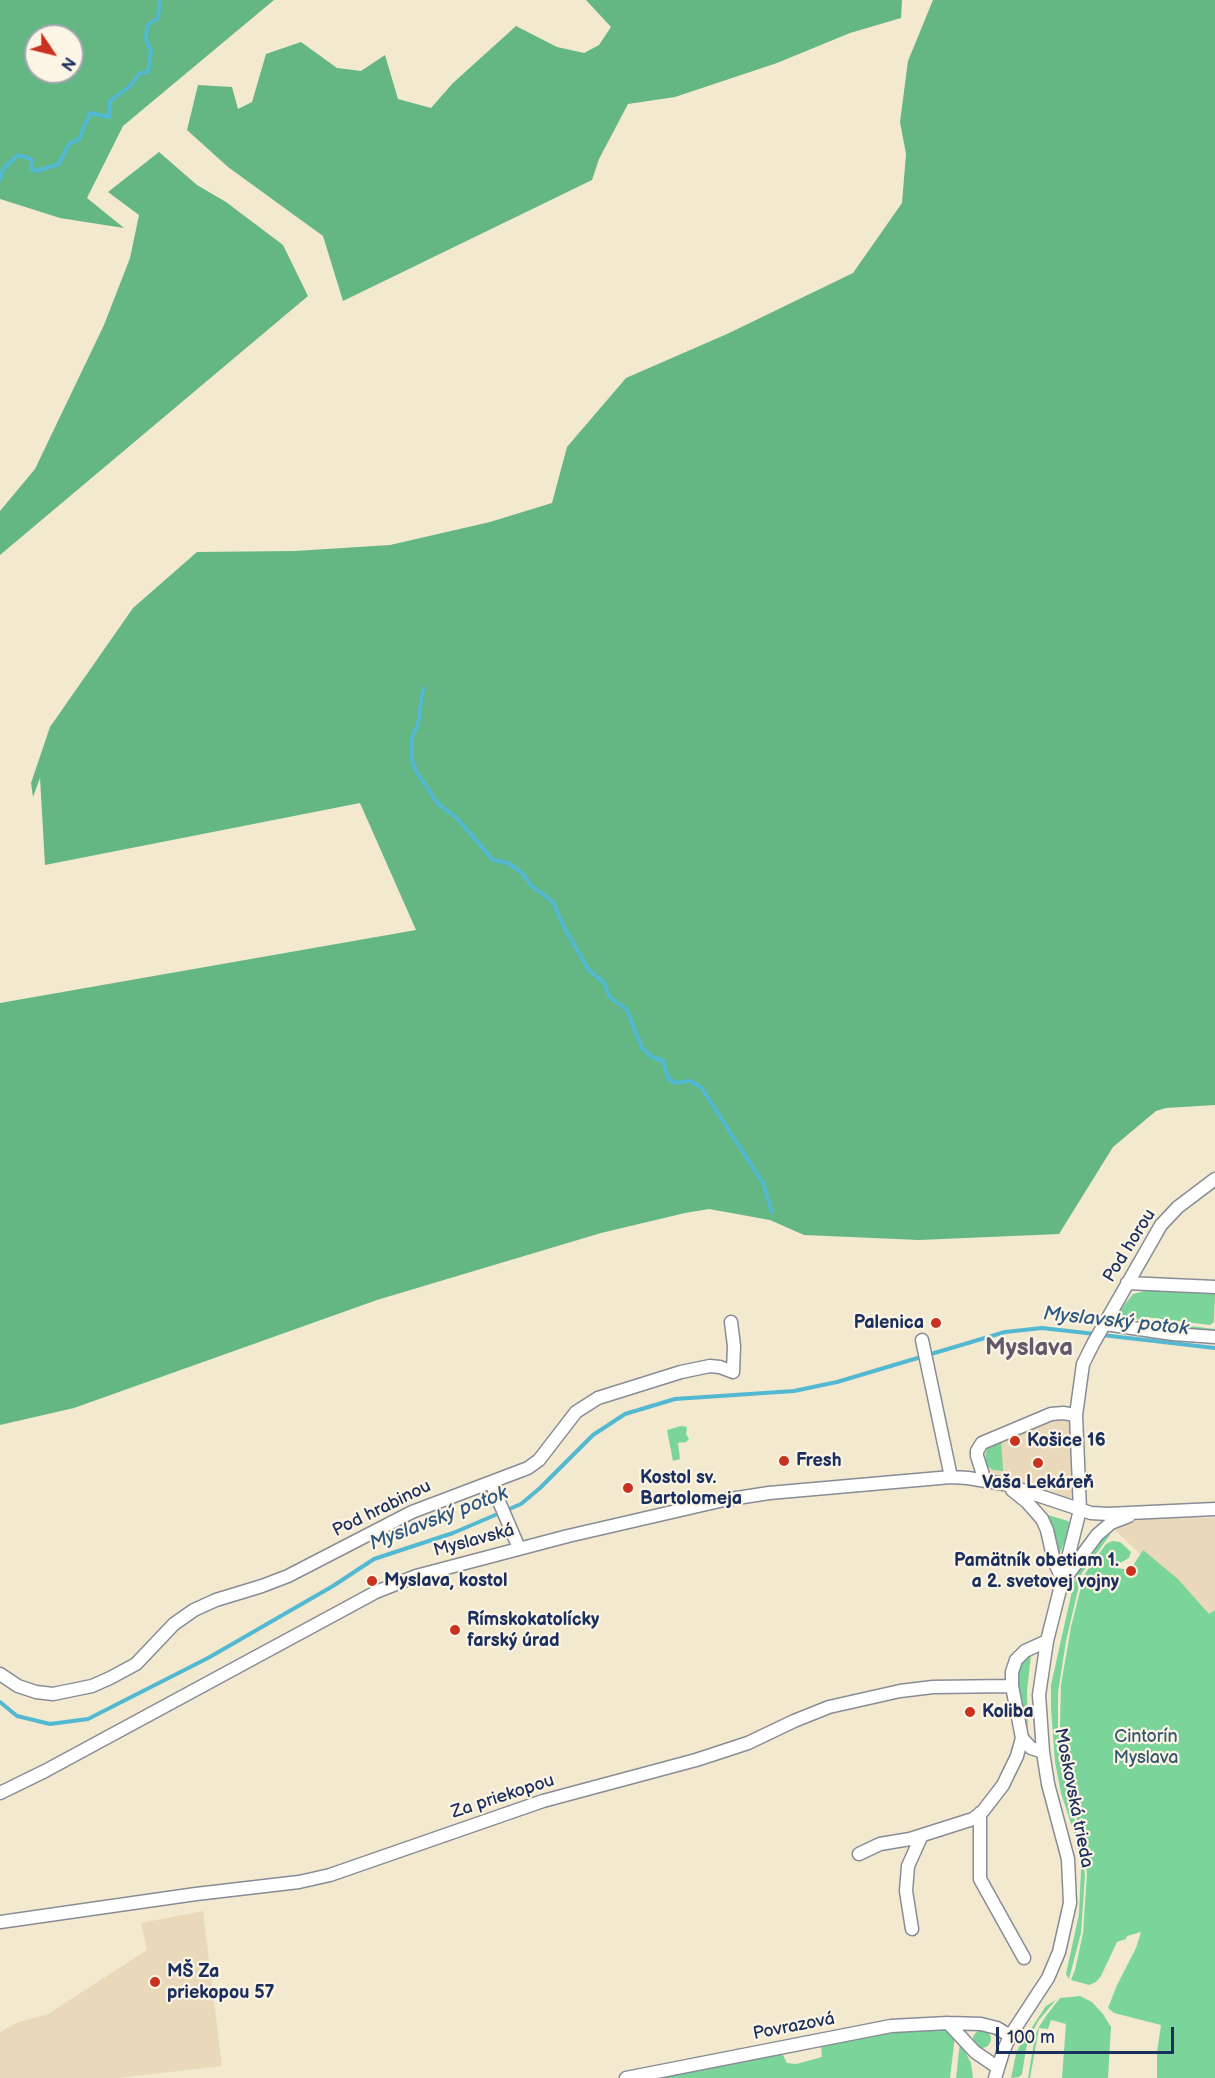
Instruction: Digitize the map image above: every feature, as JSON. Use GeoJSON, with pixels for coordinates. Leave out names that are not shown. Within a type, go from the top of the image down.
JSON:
{"type":"FeatureCollection","features":[{"type":"Feature","properties":{"kind":"street","name":"Pod horou"},"geometry":{"type":"LineString","coordinates":[[1080,1510],[1076,1416],[1083,1364],[1161,1225],[1170,1214],[1215,1179]]}},
{"type":"Feature","properties":{"kind":"street"},"geometry":{"type":"LineString","coordinates":[[1127,1283],[1215,1287]]}},
{"type":"Feature","properties":{"kind":"street","name":"Pod hrabinou"},"geometry":{"type":"LineString","coordinates":[[0,1674],[18,1686],[36,1692],[53,1694],[92,1686],[136,1664],[174,1624],[194,1610],[216,1600],[288,1576],[412,1512],[534,1465],[576,1412],[598,1398],[710,1365],[733,1372],[734,1346],[731,1322]]}},
{"type":"Feature","properties":{"kind":"street"},"geometry":{"type":"LineString","coordinates":[[1103,1326],[1215,1337]]}},
{"type":"Feature","properties":{"kind":"street"},"geometry":{"type":"LineString","coordinates":[[922,1340],[951,1477]]}},
{"type":"Feature","properties":{"kind":"street"},"geometry":{"type":"LineString","coordinates":[[985,1480],[977,1451],[982,1443],[1051,1414],[1063,1413],[1076,1416]]}},
{"type":"Feature","properties":{"kind":"street","name":"Myslavská"},"geometry":{"type":"LineString","coordinates":[[0,1793],[45,1771],[376,1592],[416,1576],[519,1548],[724,1500],[769,1493],[951,1477],[1004,1484],[1080,1510],[1108,1514],[1215,1509]]}},
{"type":"Feature","properties":{"kind":"street"},"geometry":{"type":"LineString","coordinates":[[491,1483],[519,1548]]}},
{"type":"Feature","properties":{"kind":"street","name":"Myslavská"},"geometry":{"type":"LineString","coordinates":[[1004,1484],[1027,1502],[1042,1519],[1063,1581]]}},
{"type":"Feature","properties":{"kind":"street","name":"Moskovská trieda"},"geometry":{"type":"LineString","coordinates":[[996,2073],[1010,2036],[1048,1978],[1059,1952],[1070,1903],[1068,1859],[1048,1784],[1039,1695],[1047,1641],[1080,1510]]}},
{"type":"Feature","properties":{"kind":"street","name":"Moskovská trieda"},"geometry":{"type":"LineString","coordinates":[[1063,1581],[1097,1535],[1111,1523],[1142,1511]]}},
{"type":"Feature","properties":{"kind":"street"},"geometry":{"type":"LineString","coordinates":[[859,1854],[880,1844],[922,1836],[973,1819],[980,1813],[1003,1785],[1017,1756],[1022,1738],[1012,1686],[1014,1665],[1025,1651],[1047,1641]]}},
{"type":"Feature","properties":{"kind":"street","name":"Za priekopou"},"geometry":{"type":"LineString","coordinates":[[0,1922],[299,1882],[330,1875],[543,1801],[696,1760],[748,1743],[829,1707],[900,1691],[933,1687],[1012,1686]]}},
{"type":"Feature","properties":{"kind":"street"},"geometry":{"type":"LineString","coordinates":[[1022,1738],[1031,1748],[1043,1752]]}},
{"type":"Feature","properties":{"kind":"street"},"geometry":{"type":"LineString","coordinates":[[980,1813],[980,1879],[1024,1958]]}},
{"type":"Feature","properties":{"kind":"street"},"geometry":{"type":"LineString","coordinates":[[912,1929],[906,1892],[908,1866],[922,1836]]}},
{"type":"Feature","properties":{"kind":"street"},"geometry":{"type":"LineString","coordinates":[[948,2023],[996,2073]]}},
{"type":"Feature","properties":{"kind":"street","name":"Povrazová"},"geometry":{"type":"LineString","coordinates":[[626,2078],[891,2026],[948,2023],[989,2025],[1010,2036]]}},
{"type":"Feature","properties":{"kind":"shaded area"},"geometry":{"type":"Polygon","coordinates":[[[1051,1414],[1076,1415],[1080,1510],[985,1481],[979,1447],[1051,1414]]]}},
{"type":"Feature","properties":{"kind":"shaded area"},"geometry":{"type":"Polygon","coordinates":[[[1148,1518],[1215,1518],[1215,1610],[1209,1614],[1178,1579],[1142,1551],[1140,1554],[1115,1530],[1129,1522],[1148,1518]]]}},
{"type":"Feature","properties":{"kind":"shaded area","name":"MŠ Za priekopou 57"},"geometry":{"type":"Polygon","coordinates":[[[203,1911],[222,2066],[118,2078],[0,2078],[0,2032],[19,2022],[48,2014],[147,1950],[141,1923],[203,1911]]]}},
{"type":"Feature","properties":{"kind":"green space"},"geometry":{"type":"Polygon","coordinates":[[[0,0],[274,0],[123,126],[87,198],[124,228],[60,218],[0,199],[0,0]]]}},
{"type":"Feature","properties":{"kind":"green space"},"geometry":{"type":"Polygon","coordinates":[[[586,0],[902,0],[901,18],[850,33],[777,63],[675,97],[628,104],[599,159],[592,180],[343,301],[323,236],[228,167],[187,130],[198,85],[232,87],[238,109],[252,102],[266,54],[301,42],[337,68],[361,71],[385,55],[398,99],[431,108],[453,83],[516,26],[557,47],[584,53],[599,45],[611,27],[586,0]]]}},
{"type":"Feature","properties":{"kind":"green space"},"geometry":{"type":"Polygon","coordinates":[[[933,0],[1215,0],[1215,1105],[1166,1108],[1156,1111],[1113,1147],[1059,1234],[919,1240],[804,1235],[770,1220],[709,1209],[685,1213],[601,1233],[377,1300],[74,1408],[0,1425],[0,1003],[416,930],[360,803],[45,865],[40,778],[33,797],[31,783],[50,727],[133,608],[197,552],[295,551],[390,545],[490,522],[552,503],[567,447],[626,378],[727,334],[853,273],[902,203],[906,154],[900,122],[908,61],[933,0]]]}},
{"type":"Feature","properties":{"kind":"green space"},"geometry":{"type":"Polygon","coordinates":[[[159,152],[197,185],[226,202],[283,245],[308,296],[0,555],[0,511],[35,469],[104,325],[130,258],[139,215],[108,192],[159,152]]]}},
{"type":"Feature","properties":{"kind":"green space"},"geometry":{"type":"Polygon","coordinates":[[[1148,1290],[1215,1294],[1214,1322],[1210,1325],[1145,1317],[1128,1323],[1123,1321],[1119,1313],[1133,1294],[1148,1290]]]}},
{"type":"Feature","properties":{"kind":"green space"},"geometry":{"type":"Polygon","coordinates":[[[1147,1321],[1215,1329],[1215,1333],[1135,1324],[1147,1321]]]}},
{"type":"Feature","properties":{"kind":"green space"},"geometry":{"type":"Polygon","coordinates":[[[681,1426],[687,1427],[686,1434],[689,1439],[678,1443],[680,1459],[673,1461],[667,1430],[681,1426]]]}},
{"type":"Feature","properties":{"kind":"green space"},"geometry":{"type":"Polygon","coordinates":[[[1001,1439],[1003,1471],[993,1470],[987,1466],[985,1460],[987,1448],[1001,1439]]]}},
{"type":"Feature","properties":{"kind":"green space"},"geometry":{"type":"Polygon","coordinates":[[[1045,1514],[1068,1521],[1071,1525],[1058,1558],[1054,1531],[1045,1514]]]}},
{"type":"Feature","properties":{"kind":"green space"},"geometry":{"type":"Polygon","coordinates":[[[1110,1532],[1082,1573],[1066,1641],[1058,1693],[1058,1728],[1062,1761],[1081,1844],[1085,1875],[1081,1933],[1069,1979],[1066,1974],[1079,1914],[1081,1870],[1076,1839],[1061,1793],[1055,1762],[1051,1685],[1076,1573],[1101,1537],[1110,1532]]]}},
{"type":"Feature","properties":{"kind":"green space","name":"Cintorín Myslava"},"geometry":{"type":"Polygon","coordinates":[[[1112,1541],[1120,1542],[1131,1552],[1129,1558],[1120,1563],[1117,1568],[1129,1572],[1143,1550],[1178,1579],[1209,1614],[1215,1610],[1215,2078],[1157,2078],[1157,2052],[1161,2025],[1114,2013],[1108,2008],[1141,1932],[1117,1942],[1096,1982],[1089,1985],[1071,1980],[1083,1933],[1087,1873],[1063,1749],[1060,1727],[1061,1685],[1071,1627],[1084,1575],[1106,1544],[1112,1541]]]}},
{"type":"Feature","properties":{"kind":"green space"},"geometry":{"type":"Polygon","coordinates":[[[1031,1655],[1027,1691],[1028,1731],[1016,1678],[1020,1665],[1031,1655]]]}},
{"type":"Feature","properties":{"kind":"green space"},"geometry":{"type":"Polygon","coordinates":[[[1080,1996],[1092,2002],[1111,2027],[1108,2078],[1062,2078],[1066,2024],[1051,2020],[1048,2029],[1039,2028],[1030,2078],[1028,2078],[1035,2036],[1039,2027],[1060,1998],[1080,1996]]]}},
{"type":"Feature","properties":{"kind":"green space"},"geometry":{"type":"Polygon","coordinates":[[[1056,2000],[1039,2020],[1031,2034],[1022,2074],[1011,2078],[1019,2047],[1046,2006],[1056,2000]]]}},
{"type":"Feature","properties":{"kind":"green space"},"geometry":{"type":"Polygon","coordinates":[[[942,2028],[955,2036],[950,2078],[651,2078],[775,2054],[783,2055],[787,2063],[796,2064],[822,2057],[821,2046],[892,2033],[942,2028]]]}},
{"type":"Feature","properties":{"kind":"green space"},"geometry":{"type":"Polygon","coordinates":[[[978,2030],[986,2030],[991,2035],[989,2046],[978,2048],[973,2043],[973,2035],[978,2030]]]}},
{"type":"Feature","properties":{"kind":"green space"},"geometry":{"type":"Polygon","coordinates":[[[960,2042],[971,2063],[973,2078],[956,2078],[960,2042]]]}},
{"type":"Feature","properties":{"kind":"waterway"},"geometry":{"type":"LineString","coordinates":[[0,180],[3,169],[18,155],[31,159],[31,169],[36,171],[59,164],[69,144],[79,139],[90,113],[109,117],[110,101],[130,86],[140,73],[148,72],[151,50],[146,40],[147,26],[158,18],[160,0]]}},
{"type":"Feature","properties":{"kind":"waterway"},"geometry":{"type":"LineString","coordinates":[[423,689],[418,724],[412,738],[412,760],[416,771],[438,804],[456,817],[493,860],[508,863],[553,902],[564,927],[588,969],[604,983],[610,997],[627,1010],[642,1048],[652,1057],[663,1061],[668,1078],[675,1083],[690,1081],[701,1087],[763,1183],[772,1212]]}},
{"type":"Feature","properties":{"kind":"waterway","name":"Myslavský potok"},"geometry":{"type":"LineString","coordinates":[[0,1702],[17,1716],[50,1724],[88,1719],[208,1658],[333,1586],[374,1559],[453,1533],[521,1504],[593,1435],[625,1414],[675,1399],[794,1391],[837,1382],[1005,1332],[1042,1328],[1095,1334]]}},
{"type":"Feature","properties":{"kind":"waterway","name":"Myslavský potok"},"geometry":{"type":"LineString","coordinates":[[1102,1335],[1215,1348]]}},
{"type":"Feature","properties":{"kind":"place","name":"Palenica"},"geometry":{"type":"Point","coordinates":[936,1323]}},
{"type":"Feature","properties":{"kind":"place","name":"Košice 16"},"geometry":{"type":"Point","coordinates":[1015,1441]}},
{"type":"Feature","properties":{"kind":"place","name":"Fresh"},"geometry":{"type":"Point","coordinates":[784,1461]}},
{"type":"Feature","properties":{"kind":"place","name":"Vaša Lekáreň"},"geometry":{"type":"Point","coordinates":[1038,1463]}},
{"type":"Feature","properties":{"kind":"place","name":"Kostol sv. Bartolomeja"},"geometry":{"type":"Point","coordinates":[628,1488]}},
{"type":"Feature","properties":{"kind":"place","name":"Pamätník obetiam 1. a 2. svetovej vojny"},"geometry":{"type":"Point","coordinates":[1131,1571]}},
{"type":"Feature","properties":{"kind":"place","name":"Myslava, kostol"},"geometry":{"type":"Point","coordinates":[372,1581]}},
{"type":"Feature","properties":{"kind":"place","name":"Rímskokatolícky farský úrad"},"geometry":{"type":"Point","coordinates":[455,1630]}},
{"type":"Feature","properties":{"kind":"place","name":"Koliba"},"geometry":{"type":"Point","coordinates":[970,1712]}},
{"type":"Feature","properties":{"kind":"place","name":"MŠ Za priekopou 57"},"geometry":{"type":"Point","coordinates":[155,1982]}},
{"type":"Feature","properties":{"kind":"district","name":"Myslava"},"geometry":{"type":"Point","coordinates":[1029,1349]}}]}
